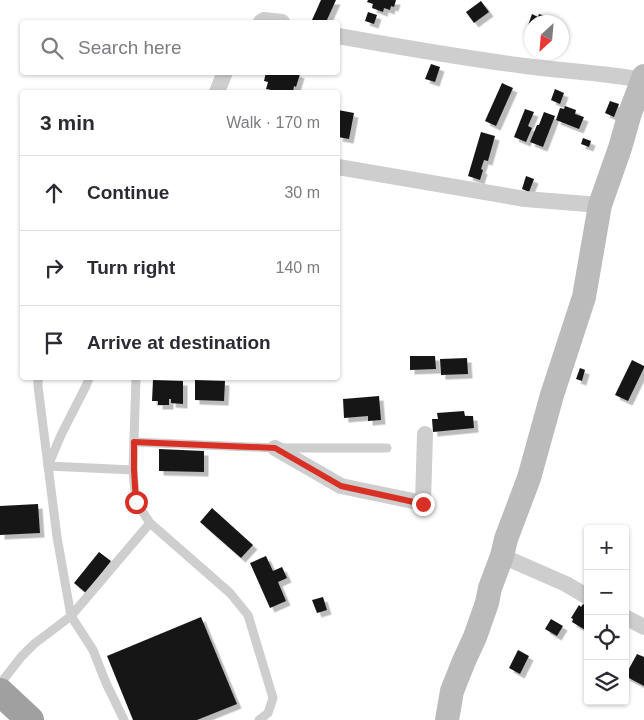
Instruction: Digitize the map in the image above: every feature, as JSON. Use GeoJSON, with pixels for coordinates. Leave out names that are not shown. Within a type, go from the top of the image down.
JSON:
{"type":"FeatureCollection","features":[{"type":"Feature","properties":{"kind":"highway"},"geometry":{"type":"LineString","coordinates":[[0,692],[30,720]]}},
{"type":"Feature","properties":{"kind":"main road"},"geometry":{"type":"LineString","coordinates":[[447,720],[452,691],[475,638],[506,539],[529,478],[554,387],[584,298],[600,205],[643,78]]}},
{"type":"Feature","properties":{"kind":"street"},"geometry":{"type":"LineString","coordinates":[[340,36],[525,66],[643,78]]}},
{"type":"Feature","properties":{"kind":"street"},"geometry":{"type":"LineString","coordinates":[[218,90],[224,75]]}},
{"type":"Feature","properties":{"kind":"street"},"geometry":{"type":"LineString","coordinates":[[340,167],[525,199],[600,205]]}},
{"type":"Feature","properties":{"kind":"street"},"geometry":{"type":"LineString","coordinates":[[275,448],[341,486],[423,504],[425,434]]}},
{"type":"Feature","properties":{"kind":"street"},"geometry":{"type":"LineString","coordinates":[[502,556],[566,584],[584,595]]}},
{"type":"Feature","properties":{"kind":"street"},"geometry":{"type":"LineString","coordinates":[[629,619],[644,627]]}},
{"type":"Feature","properties":{"kind":"lane"},"geometry":{"type":"LineString","coordinates":[[38,380],[57,537],[71,616],[93,650],[124,720]]}},
{"type":"Feature","properties":{"kind":"lane"},"geometry":{"type":"LineString","coordinates":[[48,466],[88,380]]}},
{"type":"Feature","properties":{"kind":"lane"},"geometry":{"type":"LineString","coordinates":[[136,380],[134,470],[136,502],[150,523],[230,593],[248,615],[274,698],[268,713],[259,720]]}},
{"type":"Feature","properties":{"kind":"lane"},"geometry":{"type":"LineString","coordinates":[[134,442],[275,448],[387,448]]}},
{"type":"Feature","properties":{"kind":"lane"},"geometry":{"type":"LineString","coordinates":[[48,466],[134,470]]}},
{"type":"Feature","properties":{"kind":"lane"},"geometry":{"type":"LineString","coordinates":[[0,684],[34,644],[71,616],[150,523]]}},
{"type":"Feature","properties":{"kind":"building"},"geometry":{"type":"Polygon","coordinates":[[[321,0],[336,0],[327,20],[312,20],[321,0]]]}},
{"type":"Feature","properties":{"kind":"building"},"geometry":{"type":"Polygon","coordinates":[[[368,0],[396,0],[394,7],[391,6],[390,10],[384,8],[383,12],[372,8],[373,4],[367,2],[368,0]]]}},
{"type":"Feature","properties":{"kind":"building"},"geometry":{"type":"Polygon","coordinates":[[[481,1],[489,12],[474,23],[466,12],[481,1]]]}},
{"type":"Feature","properties":{"kind":"building"},"geometry":{"type":"Polygon","coordinates":[[[368,12],[377,15],[374,24],[365,21],[368,12]]]}},
{"type":"Feature","properties":{"kind":"building"},"geometry":{"type":"Polygon","coordinates":[[[431,64],[440,67],[435,82],[425,79],[431,64]]]}},
{"type":"Feature","properties":{"kind":"building"},"geometry":{"type":"Polygon","coordinates":[[[265,75],[300,75],[293,90],[266,89],[268,82],[264,81],[265,75]]]}},
{"type":"Feature","properties":{"kind":"building"},"geometry":{"type":"Polygon","coordinates":[[[502,83],[513,88],[496,126],[485,121],[502,83]]]}},
{"type":"Feature","properties":{"kind":"building"},"geometry":{"type":"Polygon","coordinates":[[[555,89],[564,93],[560,104],[551,100],[555,89]]]}},
{"type":"Feature","properties":{"kind":"building"},"geometry":{"type":"Polygon","coordinates":[[[610,101],[619,104],[614,117],[605,113],[610,101]]]}},
{"type":"Feature","properties":{"kind":"building"},"geometry":{"type":"Polygon","coordinates":[[[565,106],[576,110],[575,114],[584,117],[579,129],[556,120],[560,108],[564,109],[565,106]]]}},
{"type":"Feature","properties":{"kind":"building"},"geometry":{"type":"Polygon","coordinates":[[[525,109],[534,112],[528,126],[532,128],[526,142],[514,137],[525,109]]]}},
{"type":"Feature","properties":{"kind":"building"},"geometry":{"type":"Polygon","coordinates":[[[340,110],[354,113],[349,139],[340,137],[340,110]]]}},
{"type":"Feature","properties":{"kind":"building"},"geometry":{"type":"Polygon","coordinates":[[[544,112],[555,116],[543,147],[530,142],[544,112]]]}},
{"type":"Feature","properties":{"kind":"building"},"geometry":{"type":"Polygon","coordinates":[[[481,132],[495,136],[488,161],[484,160],[480,180],[468,176],[481,132]]]}},
{"type":"Feature","properties":{"kind":"building"},"geometry":{"type":"Polygon","coordinates":[[[583,138],[591,141],[589,147],[581,144],[583,138]]]}},
{"type":"Feature","properties":{"kind":"building"},"geometry":{"type":"Polygon","coordinates":[[[526,176],[534,179],[529,192],[522,189],[526,176]]]}},
{"type":"Feature","properties":{"kind":"building"},"geometry":{"type":"Polygon","coordinates":[[[410,356],[435,356],[436,369],[410,370],[410,356]]]}},
{"type":"Feature","properties":{"kind":"building"},"geometry":{"type":"Polygon","coordinates":[[[467,358],[468,374],[441,375],[440,359],[467,358]]]}},
{"type":"Feature","properties":{"kind":"building"},"geometry":{"type":"Polygon","coordinates":[[[632,360],[644,366],[644,368],[628,401],[615,395],[632,360]]]}},
{"type":"Feature","properties":{"kind":"building"},"geometry":{"type":"Polygon","coordinates":[[[580,368],[585,370],[582,381],[576,379],[580,368]]]}},
{"type":"Feature","properties":{"kind":"building"},"geometry":{"type":"Polygon","coordinates":[[[153,380],[183,381],[183,404],[171,403],[171,399],[169,399],[169,405],[158,405],[158,401],[152,401],[153,380]]]}},
{"type":"Feature","properties":{"kind":"building"},"geometry":{"type":"Polygon","coordinates":[[[195,380],[225,381],[224,401],[195,400],[195,380]]]}},
{"type":"Feature","properties":{"kind":"building"},"geometry":{"type":"Polygon","coordinates":[[[379,396],[381,420],[368,421],[368,416],[344,418],[343,399],[379,396]]]}},
{"type":"Feature","properties":{"kind":"building"},"geometry":{"type":"Polygon","coordinates":[[[464,411],[465,416],[473,416],[474,428],[433,432],[432,419],[438,419],[437,413],[464,411]]]}},
{"type":"Feature","properties":{"kind":"building"},"geometry":{"type":"Polygon","coordinates":[[[159,449],[204,451],[204,472],[159,471],[159,449]]]}},
{"type":"Feature","properties":{"kind":"building"},"geometry":{"type":"Polygon","coordinates":[[[38,504],[40,533],[0,535],[0,506],[38,504]]]}},
{"type":"Feature","properties":{"kind":"building"},"geometry":{"type":"Polygon","coordinates":[[[212,508],[253,545],[241,558],[200,522],[212,508]]]}},
{"type":"Feature","properties":{"kind":"building"},"geometry":{"type":"Polygon","coordinates":[[[99,552],[111,561],[86,593],[74,583],[99,552]]]}},
{"type":"Feature","properties":{"kind":"building"},"geometry":{"type":"Polygon","coordinates":[[[266,556],[273,571],[282,567],[287,578],[278,582],[286,601],[270,608],[250,563],[266,556]]]}},
{"type":"Feature","properties":{"kind":"building"},"geometry":{"type":"Polygon","coordinates":[[[323,597],[327,610],[317,613],[312,600],[323,597]]]}},
{"type":"Feature","properties":{"kind":"building"},"geometry":{"type":"Polygon","coordinates":[[[579,605],[581,607],[584,605],[584,629],[572,622],[573,619],[571,618],[579,605]]]}},
{"type":"Feature","properties":{"kind":"building"},"geometry":{"type":"Polygon","coordinates":[[[201,617],[237,704],[197,720],[133,720],[107,656],[201,617]]]}},
{"type":"Feature","properties":{"kind":"building"},"geometry":{"type":"Polygon","coordinates":[[[551,619],[563,626],[557,636],[545,629],[551,619]]]}},
{"type":"Feature","properties":{"kind":"building"},"geometry":{"type":"Polygon","coordinates":[[[518,650],[529,656],[520,674],[509,668],[518,650]]]}},
{"type":"Feature","properties":{"kind":"building"},"geometry":{"type":"Polygon","coordinates":[[[637,654],[644,657],[644,686],[629,678],[629,669],[637,654]]]}},
{"type":"Feature","properties":{"kind":"route"},"geometry":{"type":"LineString","coordinates":[[136,502],[134,442],[275,448],[341,486],[423,504]]}}]}
